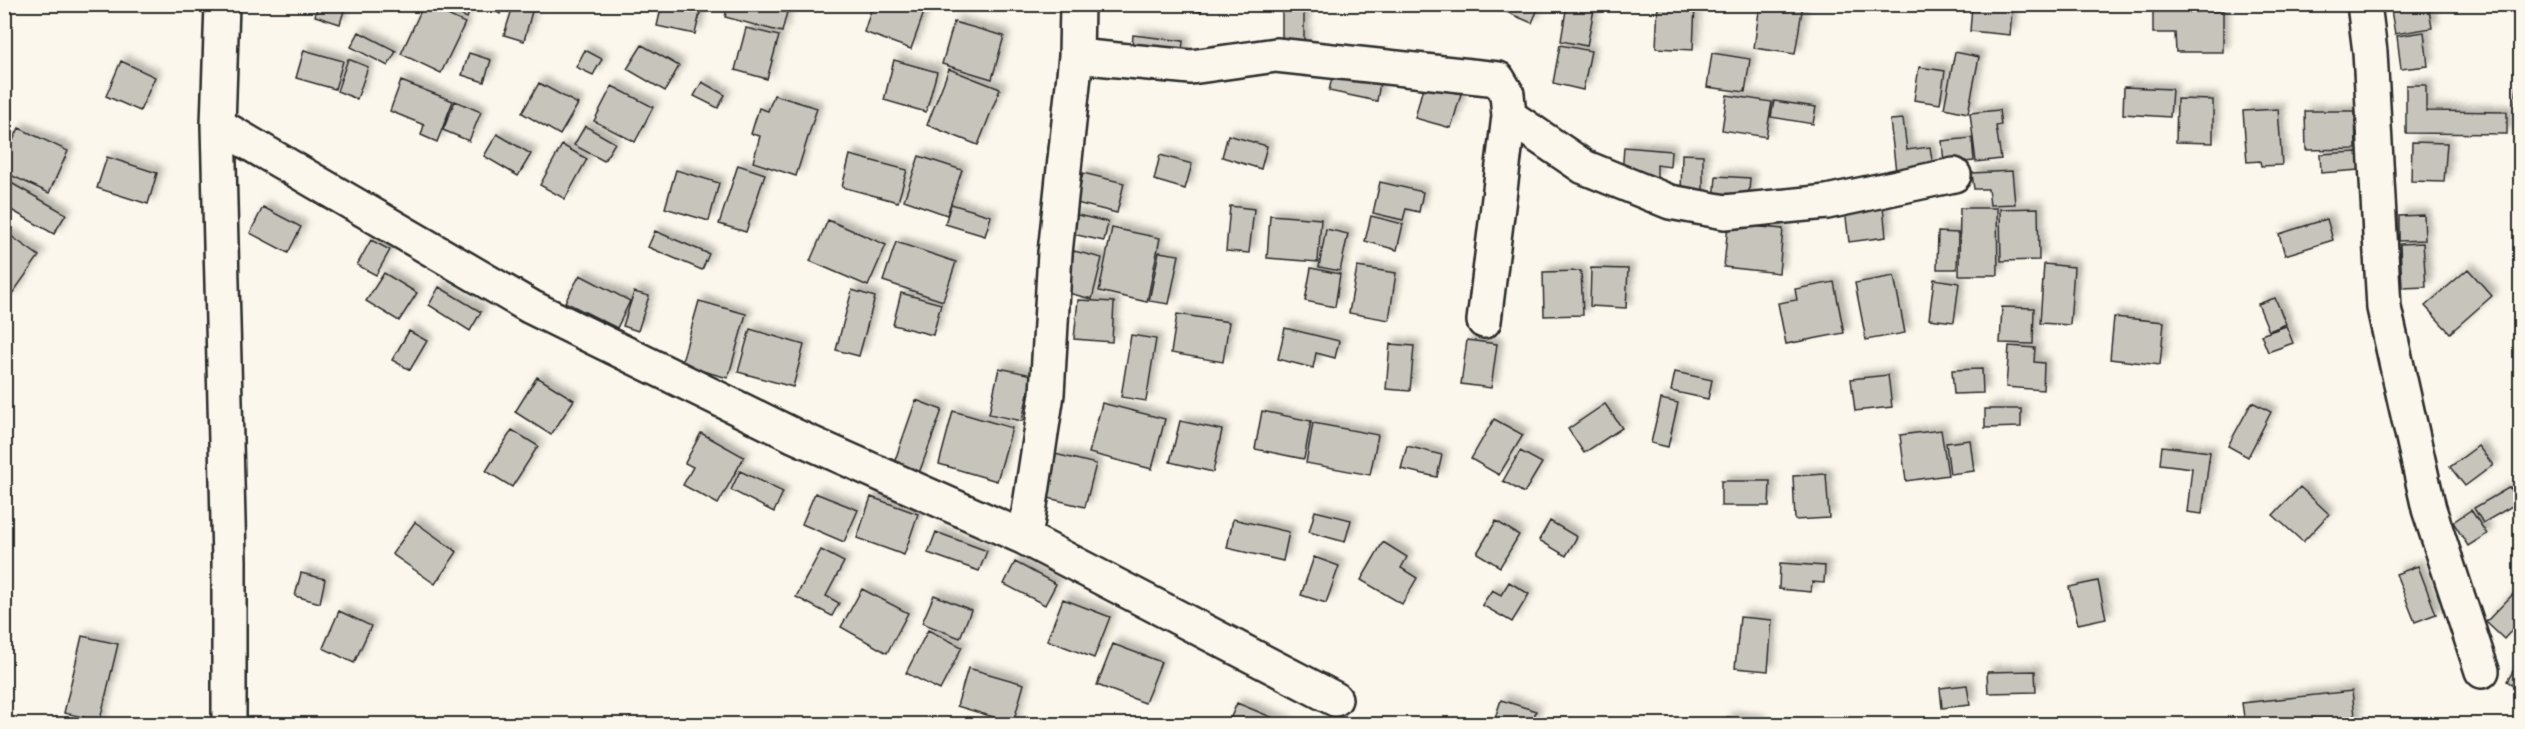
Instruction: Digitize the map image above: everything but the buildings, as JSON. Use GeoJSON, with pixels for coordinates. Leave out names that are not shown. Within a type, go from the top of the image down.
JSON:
{"type":"FeatureCollection","features":[{"type":"Feature","properties":{"kind":"street"},"geometry":{"type":"LineString","coordinates":[[222,4],[218,125],[229,560],[229,724]]}},
{"type":"Feature","properties":{"kind":"street"},"geometry":{"type":"LineString","coordinates":[[1025,538],[1047,394],[1055,253],[1076,56],[1077,4]]}},
{"type":"Feature","properties":{"kind":"street"},"geometry":{"type":"LineString","coordinates":[[2364,4],[2370,52],[2384,308],[2429,509],[2482,671]]}},
{"type":"Feature","properties":{"kind":"street"},"geometry":{"type":"LineString","coordinates":[[1076,56],[1191,67],[1276,55],[1498,79],[1507,94],[1509,116],[1484,321]]}},
{"type":"Feature","properties":{"kind":"street"},"geometry":{"type":"LineString","coordinates":[[1509,116],[1584,167],[1670,202],[1725,212],[1827,202],[1954,175]]}},
{"type":"Feature","properties":{"kind":"street"},"geometry":{"type":"LineString","coordinates":[[218,125],[531,308],[795,436],[1025,538],[1335,699]]}}]}
